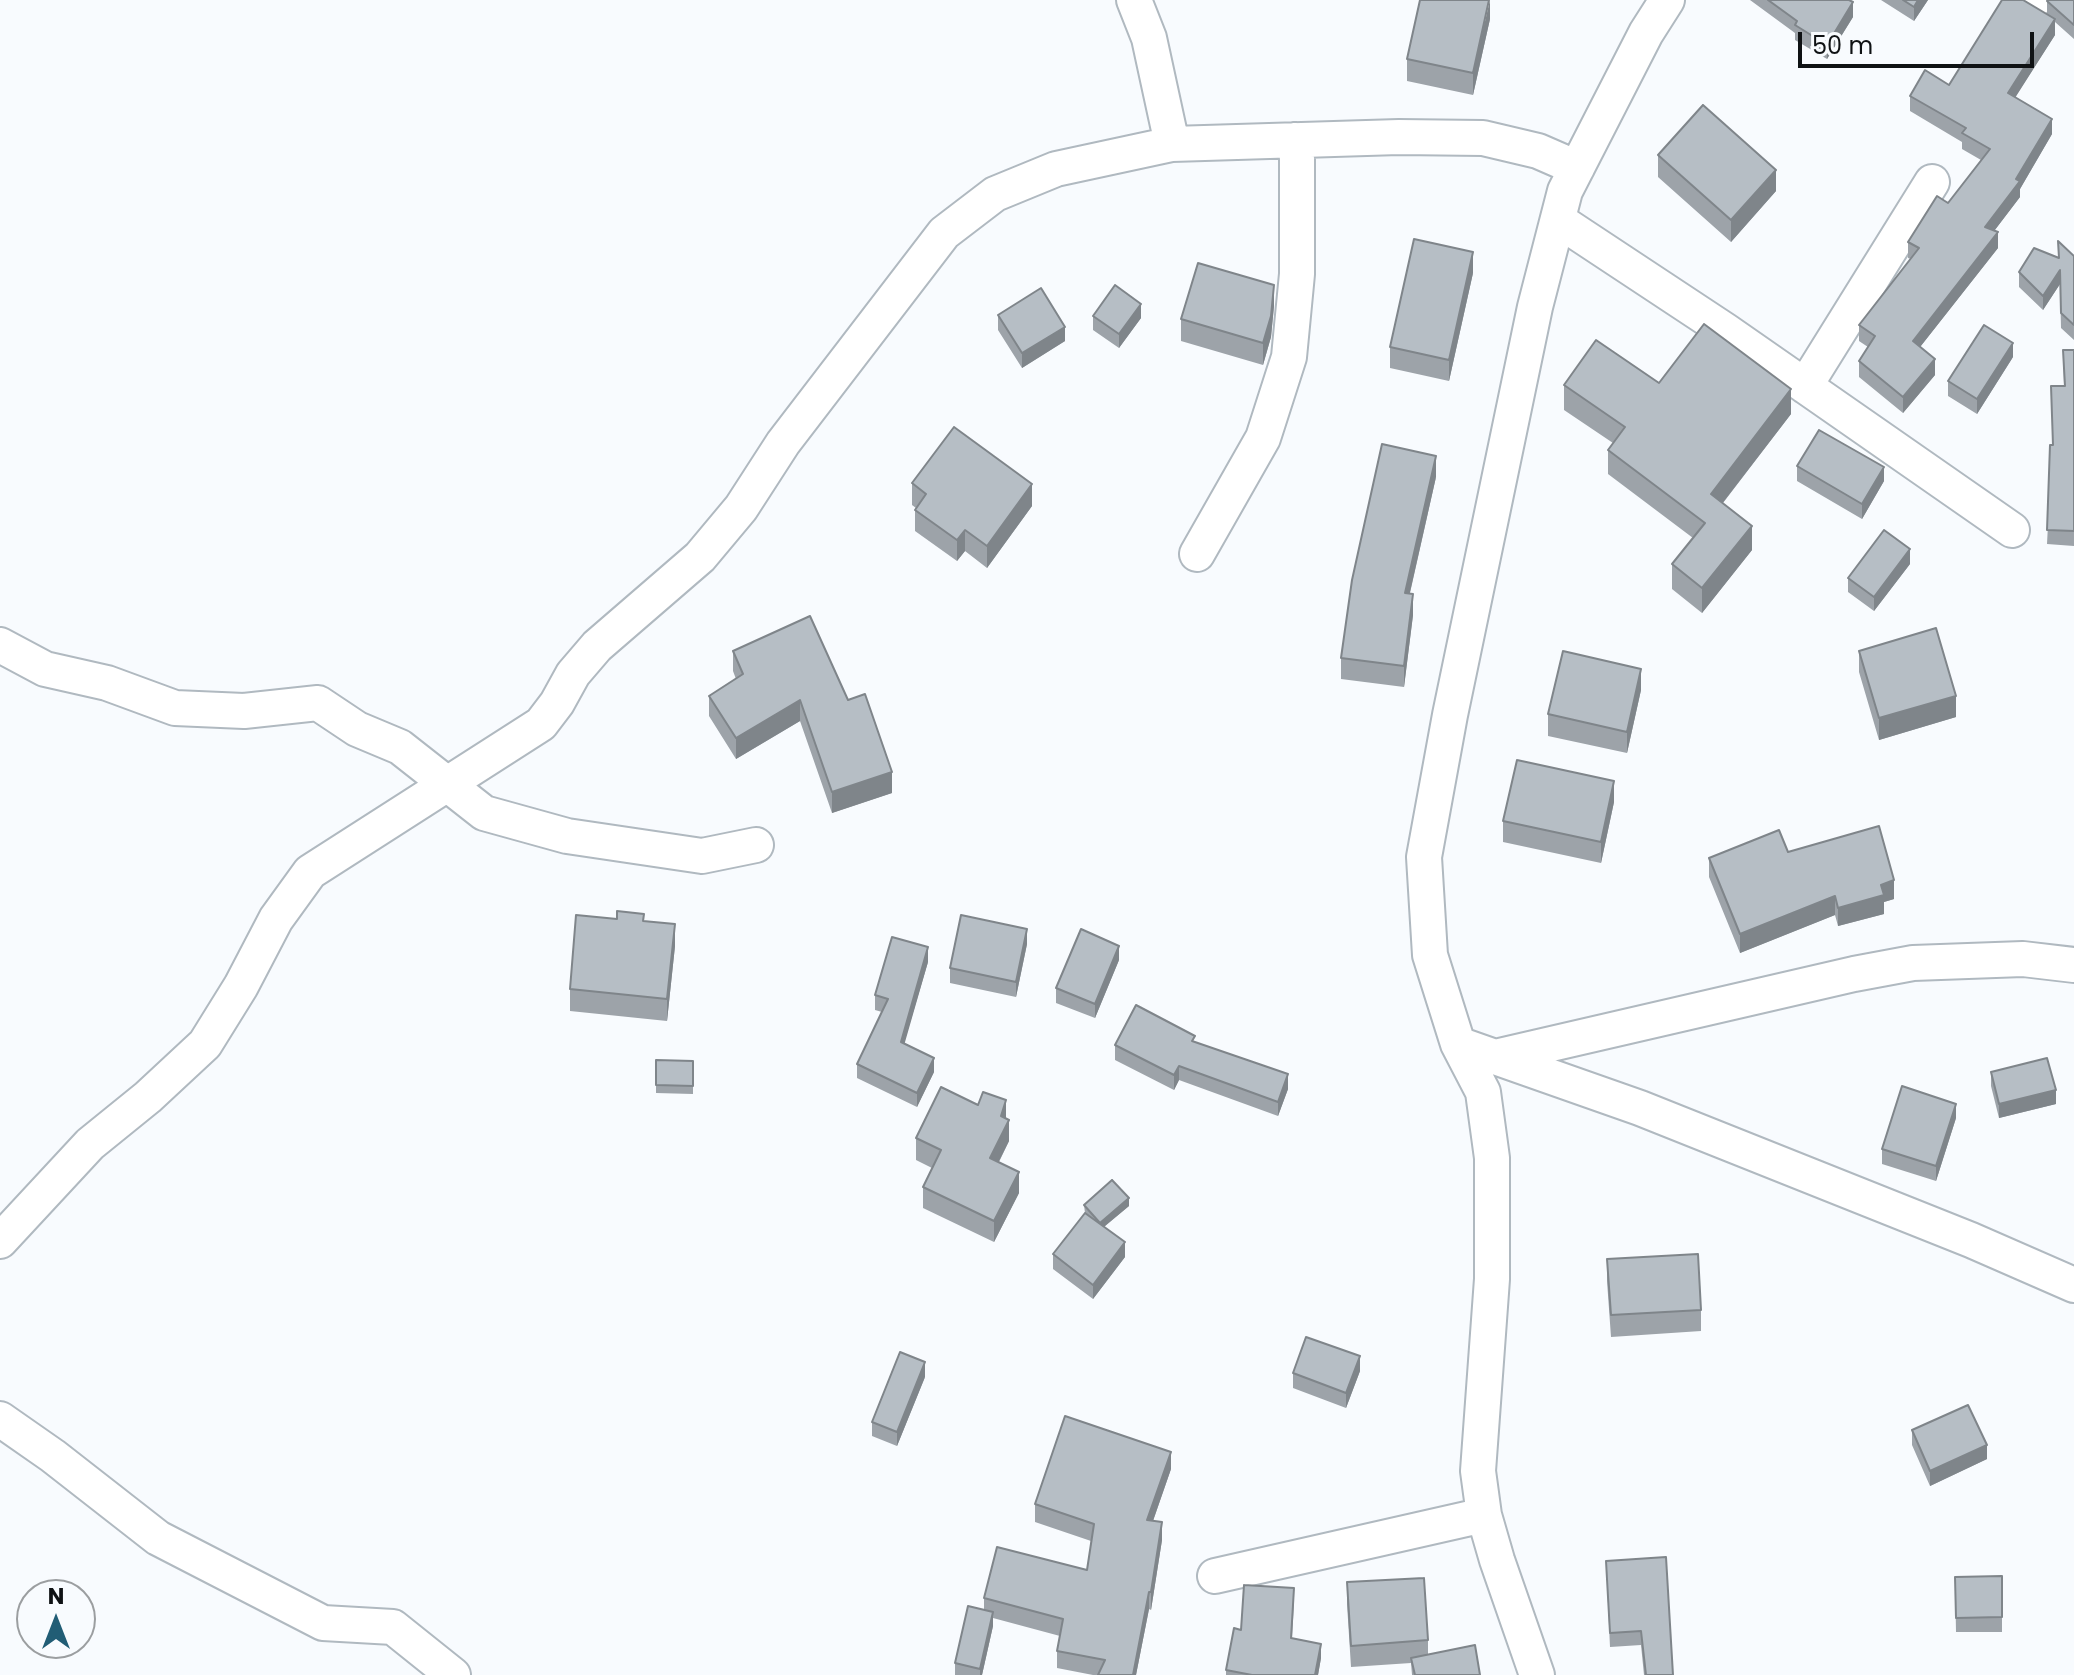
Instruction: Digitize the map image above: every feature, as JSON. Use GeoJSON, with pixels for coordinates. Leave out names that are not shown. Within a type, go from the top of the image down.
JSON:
{"type":"FeatureCollection","features":[{"type":"Feature","properties":{"kind":"street"},"geometry":{"type":"LineString","coordinates":[[1134,0],[1149,38],[1172,144]]}},
{"type":"Feature","properties":{"kind":"street"},"geometry":{"type":"LineString","coordinates":[[1537,1675],[1484,1515],[1478,1471],[1492,1279],[1492,1158],[1483,1092],[1458,1044],[1430,955],[1424,857],[1450,715],[1535,307],[1565,191],[1646,33],[1667,0]]}},
{"type":"Feature","properties":{"kind":"street"},"geometry":{"type":"LineString","coordinates":[[0,1241],[90,1144],[148,1097],[205,1044],[241,986],[276,919],[310,872],[541,724],[573,674],[597,646],[700,557],[741,508],[783,443],[944,233],[995,194],[1056,169],[1172,144],[1483,138],[1538,151],[1577,168]]}},
{"type":"Feature","properties":{"kind":"street"},"geometry":{"type":"LineString","coordinates":[[1197,554],[1263,438],[1289,357],[1297,274],[1295,140]]}},
{"type":"Feature","properties":{"kind":"street"},"geometry":{"type":"LineString","coordinates":[[1805,386],[1932,182]]}},
{"type":"Feature","properties":{"kind":"street"},"geometry":{"type":"LineString","coordinates":[[1558,220],[2012,530]]}},
{"type":"Feature","properties":{"kind":"street"},"geometry":{"type":"LineString","coordinates":[[0,645],[45,669],[107,683],[175,708],[244,711],[318,703],[357,729],[400,747],[484,813],[567,836],[702,856],[756,845]]}},
{"type":"Feature","properties":{"kind":"street"},"geometry":{"type":"LineString","coordinates":[[1494,1057],[1913,963],[2023,959],[2074,965]]}},
{"type":"Feature","properties":{"kind":"street"},"geometry":{"type":"LineString","coordinates":[[1458,1044],[1640,1108],[1971,1240],[2074,1285]]}},
{"type":"Feature","properties":{"kind":"street"},"geometry":{"type":"LineString","coordinates":[[0,1419],[158,1538],[323,1623],[393,1627],[453,1675]]}},
{"type":"Feature","properties":{"kind":"street"},"geometry":{"type":"LineString","coordinates":[[1215,1576],[1484,1515]]}},
{"type":"Feature","properties":{"kind":"building"},"geometry":{"type":"Polygon","coordinates":[[[1420,0],[1489,0],[1473,73],[1407,59],[1420,0]]]}},
{"type":"Feature","properties":{"kind":"building"},"geometry":{"type":"Polygon","coordinates":[[[1768,0],[1853,2],[1827,45],[1795,25],[1797,21],[1768,0]]]}},
{"type":"Feature","properties":{"kind":"building"},"geometry":{"type":"Polygon","coordinates":[[[1903,0],[1918,0],[1914,7],[1903,0]]]}},
{"type":"Feature","properties":{"kind":"building"},"geometry":{"type":"Polygon","coordinates":[[[2002,0],[2023,0],[2055,19],[2008,93],[2052,119],[2016,179],[2020,181],[1985,227],[1998,232],[1913,341],[1935,359],[1903,397],[1859,361],[1875,336],[1859,325],[1919,248],[1908,242],[1937,196],[1948,203],[1990,149],[1962,133],[1966,128],[1910,96],[1925,70],[1949,85],[2002,0]]]}},
{"type":"Feature","properties":{"kind":"building"},"geometry":{"type":"Polygon","coordinates":[[[2074,0],[2074,25],[2047,1],[2074,0]]]}},
{"type":"Feature","properties":{"kind":"building"},"geometry":{"type":"Polygon","coordinates":[[[1703,105],[1776,170],[1731,220],[1658,155],[1703,105]]]}},
{"type":"Feature","properties":{"kind":"building"},"geometry":{"type":"Polygon","coordinates":[[[1414,239],[1473,252],[1449,360],[1390,347],[1414,239]]]}},
{"type":"Feature","properties":{"kind":"building"},"geometry":{"type":"Polygon","coordinates":[[[2058,241],[2074,256],[2074,325],[2061,313],[2060,270],[2043,296],[2019,272],[2034,248],[2059,258],[2058,241]]]}},
{"type":"Feature","properties":{"kind":"building"},"geometry":{"type":"Polygon","coordinates":[[[1198,263],[1274,285],[1271,316],[1263,343],[1181,319],[1198,263]]]}},
{"type":"Feature","properties":{"kind":"building"},"geometry":{"type":"Polygon","coordinates":[[[1115,285],[1141,304],[1119,334],[1093,316],[1115,285]]]}},
{"type":"Feature","properties":{"kind":"building"},"geometry":{"type":"Polygon","coordinates":[[[1041,288],[1065,327],[1022,353],[998,315],[1041,288]]]}},
{"type":"Feature","properties":{"kind":"building"},"geometry":{"type":"Polygon","coordinates":[[[1704,324],[1791,389],[1711,494],[1752,526],[1702,588],[1672,564],[1705,523],[1608,450],[1625,427],[1564,385],[1596,340],[1659,383],[1704,324]]]}},
{"type":"Feature","properties":{"kind":"building"},"geometry":{"type":"Polygon","coordinates":[[[1984,325],[2013,343],[1977,399],[1948,381],[1984,325]]]}},
{"type":"Feature","properties":{"kind":"building"},"geometry":{"type":"Polygon","coordinates":[[[2063,350],[2074,350],[2074,531],[2047,530],[2050,445],[2053,445],[2051,386],[2065,386],[2063,350]]]}},
{"type":"Feature","properties":{"kind":"building"},"geometry":{"type":"Polygon","coordinates":[[[954,427],[1032,484],[987,546],[965,530],[957,540],[915,510],[926,494],[912,483],[954,427]]]}},
{"type":"Feature","properties":{"kind":"building"},"geometry":{"type":"Polygon","coordinates":[[[1819,430],[1884,467],[1862,504],[1797,466],[1819,430]]]}},
{"type":"Feature","properties":{"kind":"building"},"geometry":{"type":"Polygon","coordinates":[[[1382,444],[1436,456],[1405,593],[1413,594],[1404,666],[1341,658],[1352,580],[1382,444]]]}},
{"type":"Feature","properties":{"kind":"building"},"geometry":{"type":"Polygon","coordinates":[[[1884,530],[1910,549],[1874,597],[1848,578],[1884,530]]]}},
{"type":"Feature","properties":{"kind":"building"},"geometry":{"type":"Polygon","coordinates":[[[810,616],[848,700],[865,694],[892,772],[832,792],[800,700],[736,738],[709,696],[743,674],[733,651],[810,616]]]}},
{"type":"Feature","properties":{"kind":"building"},"geometry":{"type":"Polygon","coordinates":[[[1936,628],[1956,696],[1879,718],[1859,651],[1936,628]]]}},
{"type":"Feature","properties":{"kind":"building"},"geometry":{"type":"Polygon","coordinates":[[[1563,651],[1641,669],[1627,732],[1548,714],[1563,651]]]}},
{"type":"Feature","properties":{"kind":"building"},"geometry":{"type":"Polygon","coordinates":[[[1517,760],[1614,781],[1601,842],[1503,821],[1517,760]]]}},
{"type":"Feature","properties":{"kind":"building"},"geometry":{"type":"Polygon","coordinates":[[[1879,826],[1894,880],[1881,885],[1884,895],[1838,908],[1835,896],[1740,934],[1709,858],[1779,830],[1788,852],[1879,826]]]}},
{"type":"Feature","properties":{"kind":"building"},"geometry":{"type":"Polygon","coordinates":[[[617,911],[644,914],[643,921],[675,924],[667,999],[570,989],[576,915],[617,919],[617,911]]]}},
{"type":"Feature","properties":{"kind":"building"},"geometry":{"type":"Polygon","coordinates":[[[961,915],[1027,929],[1016,982],[950,968],[961,915]]]}},
{"type":"Feature","properties":{"kind":"building"},"geometry":{"type":"Polygon","coordinates":[[[1081,929],[1119,946],[1095,1004],[1056,988],[1081,929]]]}},
{"type":"Feature","properties":{"kind":"building"},"geometry":{"type":"Polygon","coordinates":[[[892,937],[928,947],[901,1042],[934,1058],[917,1093],[857,1064],[888,999],[875,995],[892,937]]]}},
{"type":"Feature","properties":{"kind":"building"},"geometry":{"type":"Polygon","coordinates":[[[1136,1005],[1195,1036],[1192,1041],[1288,1074],[1278,1102],[1179,1066],[1174,1075],[1115,1045],[1136,1005]]]}},
{"type":"Feature","properties":{"kind":"building"},"geometry":{"type":"Polygon","coordinates":[[[2047,1058],[2056,1090],[1999,1104],[1991,1072],[2047,1058]]]}},
{"type":"Feature","properties":{"kind":"building"},"geometry":{"type":"Polygon","coordinates":[[[656,1060],[693,1061],[693,1086],[656,1085],[656,1060]]]}},
{"type":"Feature","properties":{"kind":"building"},"geometry":{"type":"Polygon","coordinates":[[[1902,1086],[1956,1104],[1936,1166],[1882,1149],[1902,1086]]]}},
{"type":"Feature","properties":{"kind":"building"},"geometry":{"type":"Polygon","coordinates":[[[941,1087],[978,1105],[983,1092],[1006,1100],[1001,1116],[1009,1120],[990,1158],[1019,1172],[994,1221],[923,1187],[941,1150],[916,1138],[941,1087]]]}},
{"type":"Feature","properties":{"kind":"building"},"geometry":{"type":"Polygon","coordinates":[[[1112,1180],[1129,1198],[1100,1223],[1084,1205],[1112,1180]]]}},
{"type":"Feature","properties":{"kind":"building"},"geometry":{"type":"Polygon","coordinates":[[[1085,1213],[1125,1242],[1093,1285],[1053,1254],[1085,1213]]]}},
{"type":"Feature","properties":{"kind":"building"},"geometry":{"type":"Polygon","coordinates":[[[1698,1254],[1701,1310],[1611,1315],[1607,1259],[1698,1254]]]}},
{"type":"Feature","properties":{"kind":"building"},"geometry":{"type":"Polygon","coordinates":[[[1306,1337],[1360,1356],[1346,1393],[1293,1373],[1306,1337]]]}},
{"type":"Feature","properties":{"kind":"building"},"geometry":{"type":"Polygon","coordinates":[[[900,1352],[925,1362],[897,1432],[872,1422],[900,1352]]]}},
{"type":"Feature","properties":{"kind":"building"},"geometry":{"type":"Polygon","coordinates":[[[1968,1405],[1987,1445],[1930,1471],[1912,1430],[1968,1405]]]}},
{"type":"Feature","properties":{"kind":"building"},"geometry":{"type":"Polygon","coordinates":[[[1065,1416],[1171,1452],[1147,1520],[1162,1522],[1133,1675],[1098,1675],[1105,1660],[1057,1651],[1063,1619],[984,1598],[997,1547],[1087,1570],[1094,1524],[1035,1504],[1065,1416]]]}},
{"type":"Feature","properties":{"kind":"building"},"geometry":{"type":"Polygon","coordinates":[[[1666,1557],[1673,1675],[1646,1675],[1641,1631],[1610,1633],[1606,1561],[1666,1557]]]}},
{"type":"Feature","properties":{"kind":"building"},"geometry":{"type":"Polygon","coordinates":[[[2002,1576],[2002,1617],[1956,1618],[1955,1577],[2002,1576]]]}},
{"type":"Feature","properties":{"kind":"building"},"geometry":{"type":"Polygon","coordinates":[[[1424,1578],[1428,1640],[1351,1646],[1347,1582],[1424,1578]]]}},
{"type":"Feature","properties":{"kind":"building"},"geometry":{"type":"Polygon","coordinates":[[[1244,1585],[1294,1588],[1291,1638],[1321,1644],[1315,1675],[1252,1675],[1226,1670],[1234,1628],[1241,1630],[1244,1585]]]}},
{"type":"Feature","properties":{"kind":"building"},"geometry":{"type":"Polygon","coordinates":[[[968,1606],[993,1612],[980,1669],[955,1663],[968,1606]]]}},
{"type":"Feature","properties":{"kind":"building"},"geometry":{"type":"Polygon","coordinates":[[[1475,1645],[1480,1675],[1415,1675],[1411,1658],[1475,1645]]]}}]}
